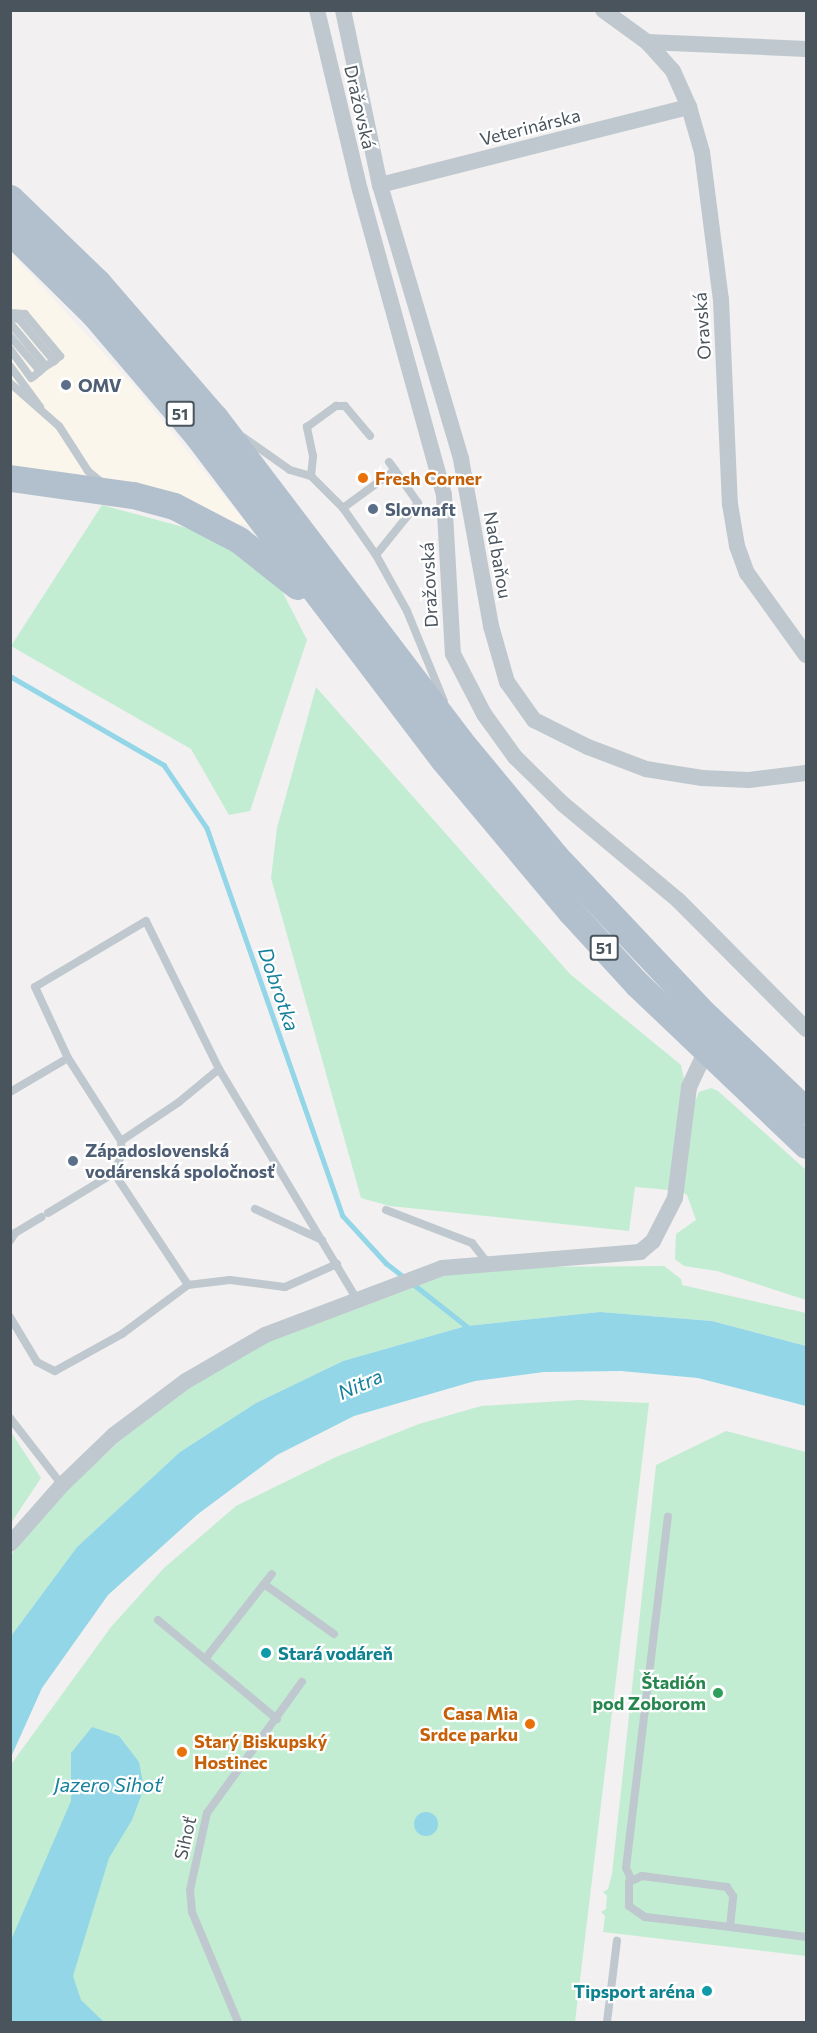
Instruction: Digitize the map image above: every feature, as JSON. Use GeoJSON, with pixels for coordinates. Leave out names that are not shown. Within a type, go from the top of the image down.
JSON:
{"type":"FeatureCollection","features":[{"type":"Feature","properties":{"kind":"main road","name":"51"},"geometry":{"type":"LineString","coordinates":[[10,198],[113,299],[215,418],[460,741],[555,856],[627,935],[807,1111]]}},
{"type":"Feature","properties":{"kind":"main road","name":"51"},"geometry":{"type":"LineString","coordinates":[[10,231],[94,314],[197,435],[443,759],[571,912],[706,1051],[807,1145]]}},
{"type":"Feature","properties":{"kind":"main road"},"geometry":{"type":"LineString","coordinates":[[10,478],[133,495],[174,507],[223,530],[263,557],[331,613]]}},
{"type":"Feature","properties":{"kind":"street","name":"Dražovská"},"geometry":{"type":"LineString","coordinates":[[317,10],[360,190],[444,495],[453,654],[484,714],[516,757],[563,804],[678,900],[807,1029]]}},
{"type":"Feature","properties":{"kind":"street","name":"Nad baňou"},"geometry":{"type":"LineString","coordinates":[[343,10],[380,185],[461,459],[491,626],[507,682],[534,720],[588,747],[646,769],[702,778],[749,780],[807,773]]}},
{"type":"Feature","properties":{"kind":"street","name":"Oravská"},"geometry":{"type":"LineString","coordinates":[[603,10],[647,42],[673,71],[689,107],[702,152],[721,300],[730,504],[737,546],[747,573],[807,655]]}},
{"type":"Feature","properties":{"kind":"street"},"geometry":{"type":"LineString","coordinates":[[647,42],[807,49]]}},
{"type":"Feature","properties":{"kind":"street","name":"Veterinárska"},"geometry":{"type":"LineString","coordinates":[[380,185],[689,107]]}},
{"type":"Feature","properties":{"kind":"street"},"geometry":{"type":"LineString","coordinates":[[10,1544],[62,1485],[157,1401],[218,1360],[265,1335],[356,1298],[437,1269],[488,1262],[623,1256],[640,1252],[653,1241],[675,1198],[689,1087],[706,1051]]}},
{"type":"Feature","properties":{"kind":"lane"},"geometry":{"type":"LineString","coordinates":[[10,315],[25,314],[60,356],[25,383]]}},
{"type":"Feature","properties":{"kind":"lane"},"geometry":{"type":"LineString","coordinates":[[10,323],[43,369]]}},
{"type":"Feature","properties":{"kind":"lane"},"geometry":{"type":"LineString","coordinates":[[10,336],[43,369]]}},
{"type":"Feature","properties":{"kind":"lane"},"geometry":{"type":"LineString","coordinates":[[10,349],[43,369]]}},
{"type":"Feature","properties":{"kind":"lane"},"geometry":{"type":"LineString","coordinates":[[10,366],[25,383],[44,414]]}},
{"type":"Feature","properties":{"kind":"lane"},"geometry":{"type":"LineString","coordinates":[[10,383],[59,426],[93,476],[133,495]]}},
{"type":"Feature","properties":{"kind":"lane"},"geometry":{"type":"LineString","coordinates":[[311,476],[313,456],[306,435],[307,427],[336,406],[345,406],[370,436]]}},
{"type":"Feature","properties":{"kind":"lane"},"geometry":{"type":"LineString","coordinates":[[215,418],[291,470],[311,476],[343,508],[376,555],[406,611],[460,741]]}},
{"type":"Feature","properties":{"kind":"lane"},"geometry":{"type":"LineString","coordinates":[[376,555],[418,503],[389,462]]}},
{"type":"Feature","properties":{"kind":"lane"},"geometry":{"type":"LineString","coordinates":[[343,508],[395,470]]}},
{"type":"Feature","properties":{"kind":"lane"},"geometry":{"type":"LineString","coordinates":[[10,1241],[15,1233],[114,1173],[122,1154],[121,1140],[68,1058],[35,987],[146,921],[219,1069],[356,1298]]}},
{"type":"Feature","properties":{"kind":"lane"},"geometry":{"type":"LineString","coordinates":[[10,1092],[68,1058]]}},
{"type":"Feature","properties":{"kind":"lane"},"geometry":{"type":"LineString","coordinates":[[121,1140],[179,1102],[219,1069]]}},
{"type":"Feature","properties":{"kind":"lane"},"geometry":{"type":"LineString","coordinates":[[114,1173],[188,1286]]}},
{"type":"Feature","properties":{"kind":"lane"},"geometry":{"type":"LineString","coordinates":[[255,1209],[322,1240]]}},
{"type":"Feature","properties":{"kind":"lane"},"geometry":{"type":"LineString","coordinates":[[386,1210],[472,1243],[488,1262]]}},
{"type":"Feature","properties":{"kind":"lane"},"geometry":{"type":"LineString","coordinates":[[10,1317],[38,1362],[55,1371],[122,1334],[188,1286],[230,1280],[285,1287],[337,1264]]}},
{"type":"Feature","properties":{"kind":"lane"},"geometry":{"type":"LineString","coordinates":[[10,1418],[62,1485]]}},
{"type":"Feature","properties":{"kind":"lane"},"geometry":{"type":"LineString","coordinates":[[668,1516],[626,1868],[631,1879],[627,1900],[638,1915],[807,1936]]}},
{"type":"Feature","properties":{"kind":"lane"},"geometry":{"type":"LineString","coordinates":[[205,1659],[272,1574]]}},
{"type":"Feature","properties":{"kind":"lane"},"geometry":{"type":"LineString","coordinates":[[264,1584],[334,1634]]}},
{"type":"Feature","properties":{"kind":"lane"},"geometry":{"type":"LineString","coordinates":[[158,1620],[277,1719]]}},
{"type":"Feature","properties":{"kind":"lane","name":"Sihoť"},"geometry":{"type":"LineString","coordinates":[[238,2022],[192,1912],[190,1890],[207,1813],[302,1682]]}},
{"type":"Feature","properties":{"kind":"lane"},"geometry":{"type":"LineString","coordinates":[[631,1879],[642,1876],[727,1887],[733,1896],[730,1928]]}},
{"type":"Feature","properties":{"kind":"lane"},"geometry":{"type":"LineString","coordinates":[[608,2022],[617,1941]]}},
{"type":"Feature","properties":{"kind":"shaded area"},"geometry":{"type":"Polygon","coordinates":[[[11,253],[134,386],[248,525],[11,492],[11,253]]]}},
{"type":"Feature","properties":{"kind":"green space"},"geometry":{"type":"Polygon","coordinates":[[[102,505],[220,537],[280,587],[307,640],[250,811],[229,815],[191,749],[11,646],[102,505]]]}},
{"type":"Feature","properties":{"kind":"green space"},"geometry":{"type":"Polygon","coordinates":[[[316,687],[570,974],[681,1065],[691,1111],[699,1092],[711,1088],[718,1091],[806,1170],[806,1300],[717,1271],[684,1266],[675,1259],[676,1234],[696,1220],[687,1195],[681,1191],[635,1187],[629,1231],[390,1206],[361,1198],[271,878],[277,828],[316,687]]]}},
{"type":"Feature","properties":{"kind":"green space"},"geometry":{"type":"Polygon","coordinates":[[[664,1266],[681,1279],[682,1285],[806,1313],[806,1346],[712,1321],[600,1312],[466,1326],[343,1361],[256,1403],[180,1452],[77,1547],[11,1636],[11,1555],[61,1496],[123,1438],[210,1372],[268,1342],[449,1274],[532,1267],[664,1266]]]}},
{"type":"Feature","properties":{"kind":"green space"},"geometry":{"type":"Polygon","coordinates":[[[579,1400],[649,1403],[575,2022],[11,2022],[12,1763],[111,1627],[164,1568],[236,1506],[336,1457],[419,1424],[481,1406],[579,1400]]]}},
{"type":"Feature","properties":{"kind":"green space","name":"Štadión pod Zoborom"},"geometry":{"type":"Polygon","coordinates":[[[726,1431],[806,1452],[806,1956],[603,1932],[605,1916],[601,1912],[606,1909],[607,1896],[603,1892],[608,1889],[612,1874],[656,1465],[726,1431]]]}},
{"type":"Feature","properties":{"kind":"green space"},"geometry":{"type":"Polygon","coordinates":[[[11,1432],[41,1478],[11,1523],[11,1432]]]}},
{"type":"Feature","properties":{"kind":"water","name":"Nitra"},"geometry":{"type":"Polygon","coordinates":[[[600,1312],[712,1321],[806,1346],[806,1406],[698,1378],[621,1371],[544,1372],[475,1381],[354,1416],[277,1455],[198,1514],[108,1595],[42,1688],[11,1757],[11,1636],[77,1547],[180,1452],[256,1403],[343,1361],[466,1326],[600,1312]]]}},
{"type":"Feature","properties":{"kind":"water","name":"Jazero Sihoť"},"geometry":{"type":"Polygon","coordinates":[[[92,1727],[119,1736],[139,1762],[144,1788],[132,1820],[109,1858],[73,1976],[81,2000],[104,2022],[11,2022],[11,1940],[71,1801],[71,1753],[92,1727]]]}},
{"type":"Feature","properties":{"kind":"water"},"geometry":{"type":"Polygon","coordinates":[[[426,1812],[431,1813],[437,1819],[437,1829],[431,1835],[426,1836],[421,1835],[415,1829],[414,1824],[415,1819],[421,1813],[426,1812]]]}},
{"type":"Feature","properties":{"kind":"waterway","name":"Dobrotka"},"geometry":{"type":"LineString","coordinates":[[10,676],[164,765],[207,828],[343,1216],[386,1263],[405,1278]]}},
{"type":"Feature","properties":{"kind":"waterway","name":"Dobrotka"},"geometry":{"type":"LineString","coordinates":[[412,1283],[469,1328]]}},
{"type":"Feature","properties":{"kind":"place","name":"OMV"},"geometry":{"type":"Point","coordinates":[66,385]}},
{"type":"Feature","properties":{"kind":"place","name":"Fresh Corner"},"geometry":{"type":"Point","coordinates":[363,478]}},
{"type":"Feature","properties":{"kind":"place","name":"Slovnaft"},"geometry":{"type":"Point","coordinates":[373,509]}},
{"type":"Feature","properties":{"kind":"place","name":"Západoslovenská vodárenská spoločnosť"},"geometry":{"type":"Point","coordinates":[73,1161]}},
{"type":"Feature","properties":{"kind":"place","name":"Stará vodáreň"},"geometry":{"type":"Point","coordinates":[266,1653]}},
{"type":"Feature","properties":{"kind":"place","name":"Štadión pod Zoborom"},"geometry":{"type":"Point","coordinates":[718,1693]}},
{"type":"Feature","properties":{"kind":"place","name":"Casa Mia Srdce parku"},"geometry":{"type":"Point","coordinates":[530,1724]}},
{"type":"Feature","properties":{"kind":"place","name":"Starý Biskupský Hostinec"},"geometry":{"type":"Point","coordinates":[182,1752]}},
{"type":"Feature","properties":{"kind":"place","name":"Tipsport aréna"},"geometry":{"type":"Point","coordinates":[707,1991]}}]}
